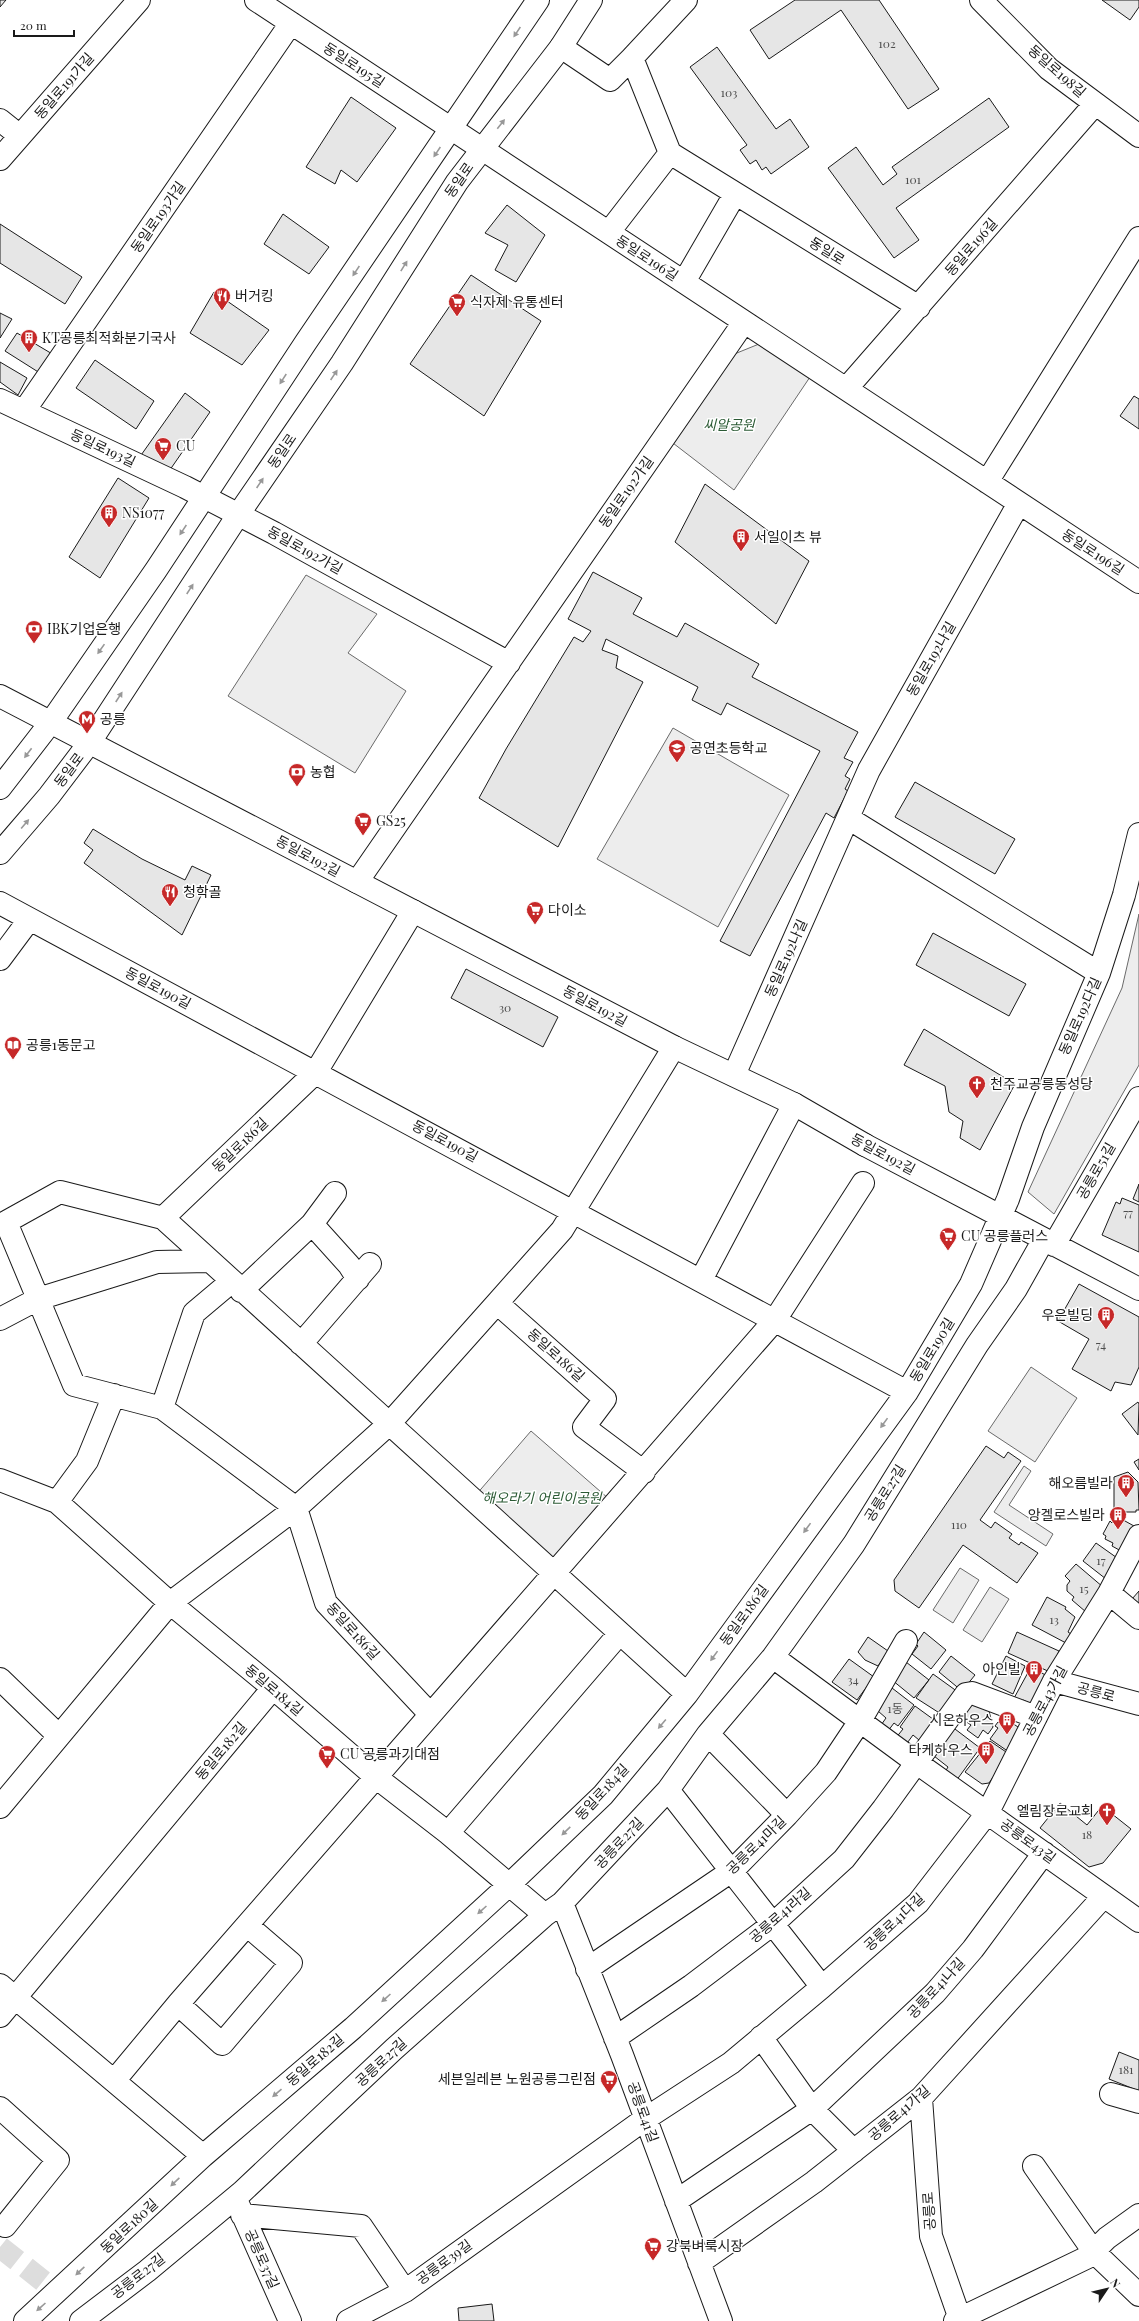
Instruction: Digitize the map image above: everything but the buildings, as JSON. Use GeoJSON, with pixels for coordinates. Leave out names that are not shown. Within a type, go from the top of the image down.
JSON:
{"type":"FeatureCollection","features":[{"type":"Feature","properties":{"kind":"street","name":"동일로191가길"},"geometry":{"type":"LineString","coordinates":[[0,159],[139,0]]}},
{"type":"Feature","properties":{"kind":"street","name":"동일로195길"},"geometry":{"type":"LineString","coordinates":[[256,0],[452,130]]}},
{"type":"Feature","properties":{"kind":"street"},"geometry":{"type":"LineString","coordinates":[[0,788],[52,722],[205,498],[302,349],[452,130],[538,0]]}},
{"type":"Feature","properties":{"kind":"street","name":"동일로"},"geometry":{"type":"LineString","coordinates":[[0,853],[49,796],[90,742],[238,515],[342,363],[456,182],[562,47],[591,0]]}},
{"type":"Feature","properties":{"kind":"street"},"geometry":{"type":"LineString","coordinates":[[562,47],[610,80],[686,0]]}},
{"type":"Feature","properties":{"kind":"street","name":"동일로198길"},"geometry":{"type":"LineString","coordinates":[[981,0],[1050,69],[1139,136]]}},
{"type":"Feature","properties":{"kind":"street","name":"동일로193가길"},"geometry":{"type":"LineString","coordinates":[[24,411],[291,23]]}},
{"type":"Feature","properties":{"kind":"street"},"geometry":{"type":"LineString","coordinates":[[632,58],[670,153]]}},
{"type":"Feature","properties":{"kind":"street","name":"동일로196길"},"geometry":{"type":"LineString","coordinates":[[846,389],[1095,104]]}},
{"type":"Feature","properties":{"kind":"street"},"geometry":{"type":"LineString","coordinates":[[0,120],[20,136]]}},
{"type":"Feature","properties":{"kind":"street","name":"동일로196길"},"geometry":{"type":"LineString","coordinates":[[452,130],[482,148],[1139,582]]}},
{"type":"Feature","properties":{"kind":"street","name":"동일로196길"},"geometry":{"type":"LineString","coordinates":[[609,232],[670,153]]}},
{"type":"Feature","properties":{"kind":"street","name":"동일로"},"geometry":{"type":"LineString","coordinates":[[670,153],[919,307]]}},
{"type":"Feature","properties":{"kind":"street"},"geometry":{"type":"LineString","coordinates":[[684,282],[735,194]]}},
{"type":"Feature","properties":{"kind":"street"},"geometry":{"type":"LineString","coordinates":[[987,482],[1139,238]]}},
{"type":"Feature","properties":{"kind":"street","name":"동일로192가길"},"geometry":{"type":"LineString","coordinates":[[357,882],[744,322]]}},
{"type":"Feature","properties":{"kind":"street","name":"동일로193길"},"geometry":{"type":"LineString","coordinates":[[0,400],[205,498]]}},
{"type":"Feature","properties":{"kind":"street","name":"동일로192가길"},"geometry":{"type":"LineString","coordinates":[[205,498],[509,663]]}},
{"type":"Feature","properties":{"kind":"street","name":"동일로192나길"},"geometry":{"type":"LineString","coordinates":[[734,1075],[869,770],[1019,503]]}},
{"type":"Feature","properties":{"kind":"street","name":"동일로192길"},"geometry":{"type":"LineString","coordinates":[[0,696],[674,1047],[794,1104],[865,1145],[1139,1289]]}},
{"type":"Feature","properties":{"kind":"street"},"geometry":{"type":"LineString","coordinates":[[848,818],[1099,973]]}},
{"type":"Feature","properties":{"kind":"street","name":"동일로192다길"},"geometry":{"type":"LineString","coordinates":[[1001,1217],[1036,1120],[1099,973],[1124,895],[1139,834]]}},
{"type":"Feature","properties":{"kind":"street","name":"동일로190길"},"geometry":{"type":"LineString","coordinates":[[0,903],[29,920],[316,1072],[907,1392],[971,1284],[1001,1217]]}},
{"type":"Feature","properties":{"kind":"street"},"geometry":{"type":"LineString","coordinates":[[316,1072],[413,911]]}},
{"type":"Feature","properties":{"kind":"street"},"geometry":{"type":"LineString","coordinates":[[0,959],[29,920]]}},
{"type":"Feature","properties":{"kind":"street"},"geometry":{"type":"LineString","coordinates":[[0,1807],[170,1603],[296,1508],[389,1424],[562,1230],[674,1047]]}},
{"type":"Feature","properties":{"kind":"street","name":"동일로186길"},"geometry":{"type":"LineString","coordinates":[[163,1218],[316,1072]]}},
{"type":"Feature","properties":{"kind":"street","name":"공릉로51길"},"geometry":{"type":"LineString","coordinates":[[1049,1242],[1139,1098]]}},
{"type":"Feature","properties":{"kind":"street"},"geometry":{"type":"LineString","coordinates":[[701,1280],[794,1104]]}},
{"type":"Feature","properties":{"kind":"street"},"geometry":{"type":"LineString","coordinates":[[114,2081],[178,2004],[248,1926],[377,1778],[430,1714],[644,1472],[775,1320],[863,1183]]}},
{"type":"Feature","properties":{"kind":"street"},"geometry":{"type":"LineString","coordinates":[[296,1508],[162,1408],[74,1385],[38,1299],[3,1222],[60,1192],[163,1218],[687,1694]]}},
{"type":"Feature","properties":{"kind":"street"},"geometry":{"type":"LineString","coordinates":[[162,1408],[194,1313],[237,1286],[312,1224],[335,1193]]}},
{"type":"Feature","properties":{"kind":"street"},"geometry":{"type":"LineString","coordinates":[[301,1344],[364,1272],[349,1265],[312,1224]]}},
{"type":"Feature","properties":{"kind":"street","name":"공릉로27길"},"geometry":{"type":"LineString","coordinates":[[81,2321],[147,2271],[239,2206],[394,2049],[554,1909],[668,1790],[708,1734],[773,1657],[854,1544],[978,1345],[1049,1242]]}},
{"type":"Feature","properties":{"kind":"street"},"geometry":{"type":"LineString","coordinates":[[0,1319],[38,1299],[157,1262],[210,1261]]}},
{"type":"Feature","properties":{"kind":"street","name":"동일로186길"},"geometry":{"type":"LineString","coordinates":[[497,1303],[605,1399],[584,1428],[644,1472]]}},
{"type":"Feature","properties":{"kind":"street","name":"동일로186길"},"geometry":{"type":"LineString","coordinates":[[687,1694],[907,1392]]}},
{"type":"Feature","properties":{"kind":"street"},"geometry":{"type":"LineString","coordinates":[[57,1502],[87,1461],[114,1395]]}},
{"type":"Feature","properties":{"kind":"street","name":"동일로184길"},"geometry":{"type":"LineString","coordinates":[[0,1480],[57,1502],[170,1603],[273,1688],[377,1778],[448,1833],[510,1884],[554,1909]]}},
{"type":"Feature","properties":{"kind":"street","name":"동일로186길"},"geometry":{"type":"LineString","coordinates":[[296,1508],[326,1603],[430,1714]]}},
{"type":"Feature","properties":{"kind":"street","name":"공릉로43가길"},"geometry":{"type":"LineString","coordinates":[[988,1812],[1054,1681],[1109,1593],[1139,1536]]}},
{"type":"Feature","properties":{"kind":"street"},"geometry":{"type":"LineString","coordinates":[[1109,1593],[1139,1618]]}},
{"type":"Feature","properties":{"kind":"street"},"geometry":{"type":"LineString","coordinates":[[448,1833],[620,1633]]}},
{"type":"Feature","properties":{"kind":"street"},"geometry":{"type":"LineString","coordinates":[[860,1721],[906,1641]]}},
{"type":"Feature","properties":{"kind":"street","name":"공릉로43길"},"geometry":{"type":"LineString","coordinates":[[773,1657],[917,1763],[988,1812],[1139,1921]]}},
{"type":"Feature","properties":{"kind":"street"},"geometry":{"type":"LineString","coordinates":[[0,1679],[59,1736]]}},
{"type":"Feature","properties":{"kind":"street","name":"공릉로"},"geometry":{"type":"LineString","coordinates":[[1054,1681],[1139,1704]]}},
{"type":"Feature","properties":{"kind":"street","name":"동일로182길"},"geometry":{"type":"LineString","coordinates":[[7,1992],[273,1688]]}},
{"type":"Feature","properties":{"kind":"street"},"geometry":{"type":"LineString","coordinates":[[917,1763],[963,1697],[969,1693],[1036,1717]]}},
{"type":"Feature","properties":{"kind":"street","name":"동일로184길"},"geometry":{"type":"LineString","coordinates":[[510,1884],[603,1795],[687,1694]]}},
{"type":"Feature","properties":{"kind":"street","name":"공릉로41마길"},"geometry":{"type":"LineString","coordinates":[[587,1969],[733,1870],[787,1815],[826,1772],[860,1721]]}},
{"type":"Feature","properties":{"kind":"street"},"geometry":{"type":"LineString","coordinates":[[708,1734],[787,1815]]}},
{"type":"Feature","properties":{"kind":"street","name":"공릉로41라길"},"geometry":{"type":"LineString","coordinates":[[615,2038],[691,1986],[773,1924],[844,1859],[917,1763]]}},
{"type":"Feature","properties":{"kind":"street"},"geometry":{"type":"LineString","coordinates":[[668,1790],[733,1870],[822,1987]]}},
{"type":"Feature","properties":{"kind":"street","name":"공릉로41다길"},"geometry":{"type":"LineString","coordinates":[[645,2119],[730,2063],[822,1987],[918,1903],[988,1812]]}},
{"type":"Feature","properties":{"kind":"street","name":"공릉로41나길"},"geometry":{"type":"LineString","coordinates":[[676,2201],[812,2109],[935,1993],[973,1949],[1044,1853]]}},
{"type":"Feature","properties":{"kind":"street","name":"동일로182길"},"geometry":{"type":"LineString","coordinates":[[203,2156],[353,2028],[510,1884]]}},
{"type":"Feature","properties":{"kind":"street","name":"공릉로41가길"},"geometry":{"type":"LineString","coordinates":[[699,2263],[814,2182],[921,2098],[1104,1896]]}},
{"type":"Feature","properties":{"kind":"street","name":"공릉로41길"},"geometry":{"type":"LineString","coordinates":[[554,1909],[587,1969],[615,2038],[721,2321]]}},
{"type":"Feature","properties":{"kind":"street"},"geometry":{"type":"LineString","coordinates":[[178,2004],[222,2044],[291,1963],[248,1926]]}},
{"type":"Feature","properties":{"kind":"street"},"geometry":{"type":"LineString","coordinates":[[0,2016],[7,1992],[203,2156]]}},
{"type":"Feature","properties":{"kind":"street"},"geometry":{"type":"LineString","coordinates":[[761,2037],[812,2109],[854,2151]]}},
{"type":"Feature","properties":{"kind":"street"},"geometry":{"type":"LineString","coordinates":[[1111,2094],[1139,2102]]}},
{"type":"Feature","properties":{"kind":"street","name":"공릉로"},"geometry":{"type":"LineString","coordinates":[[921,2098],[931,2236],[957,2320],[1094,2252],[1108,2238],[1139,2215]]}},
{"type":"Feature","properties":{"kind":"street"},"geometry":{"type":"LineString","coordinates":[[0,2108],[58,2160],[5,2226]]}},
{"type":"Feature","properties":{"kind":"street","name":"공릉로39길"},"geometry":{"type":"LineString","coordinates":[[239,2206],[361,2226],[405,2291],[645,2119]]}},
{"type":"Feature","properties":{"kind":"street","name":"동일로180길"},"geometry":{"type":"LineString","coordinates":[[25,2321],[55,2291],[203,2156]]}},
{"type":"Feature","properties":{"kind":"street"},"geometry":{"type":"LineString","coordinates":[[1034,2166],[1094,2252],[1139,2295]]}},
{"type":"Feature","properties":{"kind":"street","name":"공릉로37길"},"geometry":{"type":"LineString","coordinates":[[239,2206],[290,2321]]}},
{"type":"Feature","properties":{"kind":"street"},"geometry":{"type":"LineString","coordinates":[[348,2321],[405,2291]]}},
{"type":"Feature","properties":{"kind":"shaded area","name":"씨알공원"},"geometry":{"type":"Polygon","coordinates":[[[759,344],[810,377],[734,490],[669,440],[727,357],[759,344]]]}},
{"type":"Feature","properties":{"kind":"shaded area"},"geometry":{"type":"Polygon","coordinates":[[[306,575],[377,614],[348,653],[406,691],[355,773],[228,696],[306,575]]]}},
{"type":"Feature","properties":{"kind":"shaded area"},"geometry":{"type":"Polygon","coordinates":[[[673,728],[789,795],[718,927],[597,859],[673,728]]]}},
{"type":"Feature","properties":{"kind":"shaded area"},"geometry":{"type":"Polygon","coordinates":[[[1139,914],[1139,1065],[1054,1214],[1028,1192],[1122,988],[1139,914]]]}},
{"type":"Feature","properties":{"kind":"shaded area"},"geometry":{"type":"Polygon","coordinates":[[[1031,1367],[1077,1398],[1035,1462],[988,1431],[1031,1367]]]}},
{"type":"Feature","properties":{"kind":"shaded area","name":"해오라기 어린이공원"},"geometry":{"type":"Polygon","coordinates":[[[531,1431],[609,1499],[553,1564],[475,1496],[531,1431]]]}},
{"type":"Feature","properties":{"kind":"shaded area"},"geometry":{"type":"Polygon","coordinates":[[[1024,1466],[1031,1471],[1009,1505],[1053,1534],[1046,1546],[994,1512],[1024,1466]]]}},
{"type":"Feature","properties":{"kind":"shaded area"},"geometry":{"type":"Polygon","coordinates":[[[960,1568],[979,1580],[953,1623],[933,1610],[960,1568]]]}},
{"type":"Feature","properties":{"kind":"shaded area"},"geometry":{"type":"Polygon","coordinates":[[[990,1587],[1009,1599],[982,1642],[963,1630],[990,1587]]]}},
{"type":"Feature","properties":{"kind":"tunnel"},"geometry":{"type":"LineString","coordinates":[[0,2247],[53,2289]]}},
{"type":"Feature","properties":{"kind":"place","name":"버거킹"},"geometry":{"type":"Point","coordinates":[222,311]}},
{"type":"Feature","properties":{"kind":"place","name":"식자제 유통센터"},"geometry":{"type":"Point","coordinates":[457,317]}},
{"type":"Feature","properties":{"kind":"place","name":"KT공릉최적화분기국사"},"geometry":{"type":"Point","coordinates":[29,353]}},
{"type":"Feature","properties":{"kind":"place","name":"CU"},"geometry":{"type":"Point","coordinates":[163,461]}},
{"type":"Feature","properties":{"kind":"place","name":"NS1077"},"geometry":{"type":"Point","coordinates":[109,528]}},
{"type":"Feature","properties":{"kind":"place","name":"서일이츠 뷰"},"geometry":{"type":"Point","coordinates":[741,552]}},
{"type":"Feature","properties":{"kind":"place","name":"IBK기업은행"},"geometry":{"type":"Point","coordinates":[34,644]}},
{"type":"Feature","properties":{"kind":"place","name":"공릉"},"geometry":{"type":"Point","coordinates":[87,734]}},
{"type":"Feature","properties":{"kind":"place","name":"공연초등학교"},"geometry":{"type":"Point","coordinates":[677,763]}},
{"type":"Feature","properties":{"kind":"place","name":"농협"},"geometry":{"type":"Point","coordinates":[297,787]}},
{"type":"Feature","properties":{"kind":"place","name":"GS25"},"geometry":{"type":"Point","coordinates":[363,836]}},
{"type":"Feature","properties":{"kind":"place","name":"청학골"},"geometry":{"type":"Point","coordinates":[170,907]}},
{"type":"Feature","properties":{"kind":"place","name":"다이소"},"geometry":{"type":"Point","coordinates":[535,925]}},
{"type":"Feature","properties":{"kind":"place","name":"공릉1동문고"},"geometry":{"type":"Point","coordinates":[13,1060]}},
{"type":"Feature","properties":{"kind":"place","name":"천주교공릉동성당"},"geometry":{"type":"Point","coordinates":[977,1099]}},
{"type":"Feature","properties":{"kind":"place","name":"CU 공릉플러스"},"geometry":{"type":"Point","coordinates":[948,1251]}},
{"type":"Feature","properties":{"kind":"place","name":"우은빌딩"},"geometry":{"type":"Point","coordinates":[1106,1330]}},
{"type":"Feature","properties":{"kind":"place","name":"해오름빌라"},"geometry":{"type":"Point","coordinates":[1126,1498]}},
{"type":"Feature","properties":{"kind":"place","name":"앙겔로스빌라"},"geometry":{"type":"Point","coordinates":[1118,1530]}},
{"type":"Feature","properties":{"kind":"place","name":"아인빌"},"geometry":{"type":"Point","coordinates":[1034,1684]}},
{"type":"Feature","properties":{"kind":"place","name":"시온하우스"},"geometry":{"type":"Point","coordinates":[1007,1735]}},
{"type":"Feature","properties":{"kind":"place","name":"타케하우스"},"geometry":{"type":"Point","coordinates":[986,1765]}},
{"type":"Feature","properties":{"kind":"place","name":"CU 공릉과기대점"},"geometry":{"type":"Point","coordinates":[327,1769]}},
{"type":"Feature","properties":{"kind":"place","name":"엘림장로교회"},"geometry":{"type":"Point","coordinates":[1107,1826]}},
{"type":"Feature","properties":{"kind":"place","name":"세븐일레븐 노원공릉그린점"},"geometry":{"type":"Point","coordinates":[609,2094]}},
{"type":"Feature","properties":{"kind":"place","name":"강북벼룩시장"},"geometry":{"type":"Point","coordinates":[653,2261]}}]}
